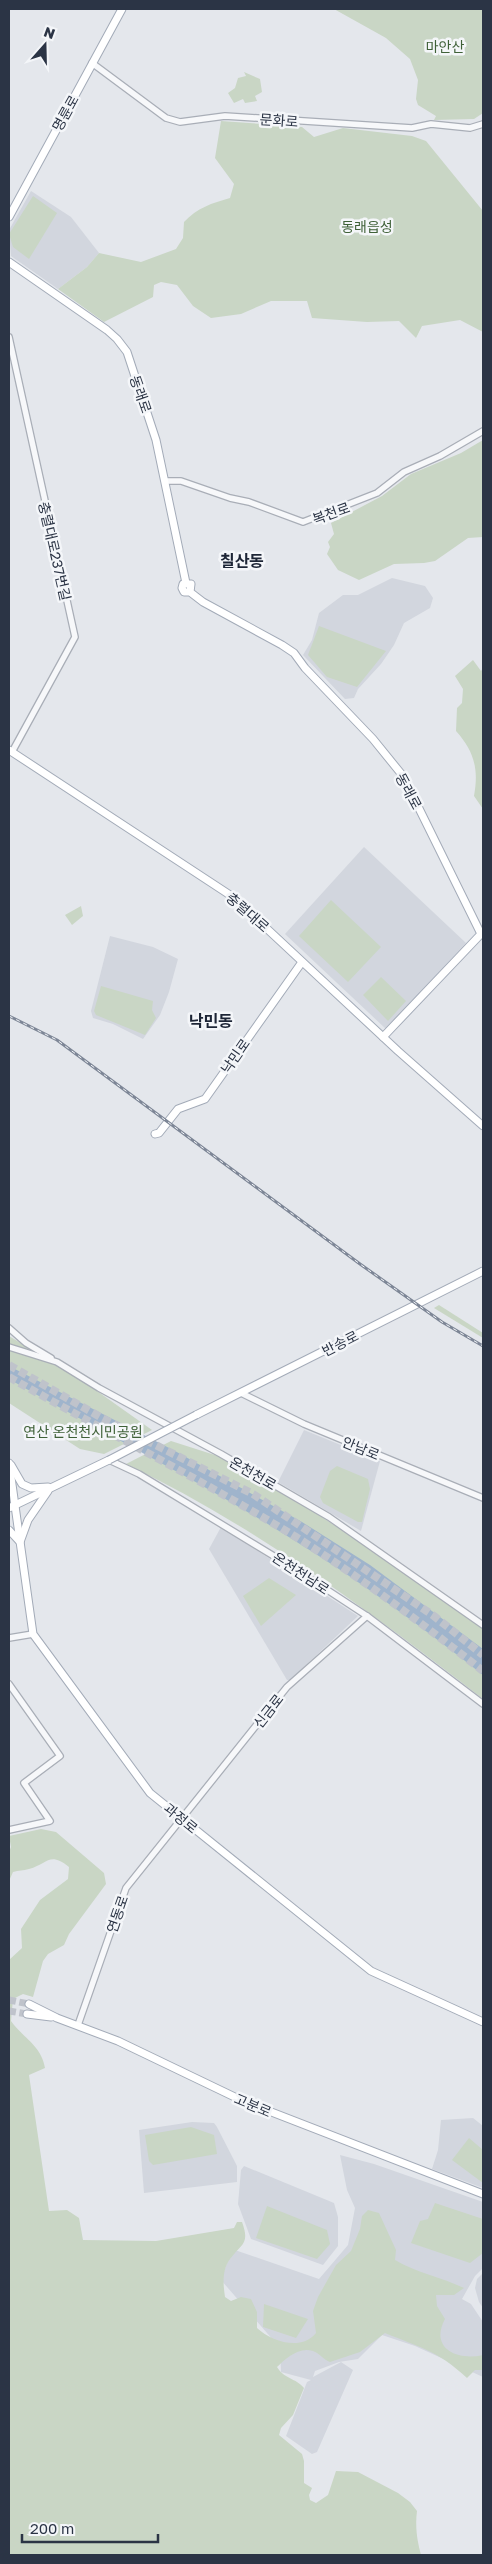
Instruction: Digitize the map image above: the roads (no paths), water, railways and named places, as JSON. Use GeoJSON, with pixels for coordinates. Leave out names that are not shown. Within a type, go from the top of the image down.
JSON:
{"type":"FeatureCollection","features":[{"type":"Feature","properties":{"kind":"main road","name":"명륜로"},"geometry":{"type":"LineString","coordinates":[[9,217],[122,9]]}},
{"type":"Feature","properties":{"kind":"main road","name":"동래로"},"geometry":{"type":"LineString","coordinates":[[9,262],[107,330],[121,343],[127,352],[156,440],[186,583],[192,587],[190,592],[203,602],[282,645],[294,654],[373,739],[403,776],[481,934],[383,1037]]}},
{"type":"Feature","properties":{"kind":"main road","name":"충렬대로"},"geometry":{"type":"LineString","coordinates":[[10,751],[233,897],[483,1128]]}},
{"type":"Feature","properties":{"kind":"main road","name":"낙민로"},"geometry":{"type":"LineString","coordinates":[[155,1134],[159,1133],[178,1109],[205,1099],[302,962]]}},
{"type":"Feature","properties":{"kind":"main road","name":"반송로"},"geometry":{"type":"LineString","coordinates":[[108,1460],[483,1271]]}},
{"type":"Feature","properties":{"kind":"main road"},"geometry":{"type":"LineString","coordinates":[[9,1459],[22,1484],[32,1488],[51,1487]]}},
{"type":"Feature","properties":{"kind":"main road"},"geometry":{"type":"LineString","coordinates":[[12,1507],[108,1460]]}},
{"type":"Feature","properties":{"kind":"main road","name":"과정로"},"geometry":{"type":"LineString","coordinates":[[9,1463],[12,1507],[20,1542],[33,1634],[150,1793],[370,1970],[483,2022]]}},
{"type":"Feature","properties":{"kind":"main road"},"geometry":{"type":"LineString","coordinates":[[9,1530],[20,1542],[28,1520],[38,1502],[51,1487]]}},
{"type":"Feature","properties":{"kind":"main road","name":"고분로"},"geometry":{"type":"LineString","coordinates":[[29,2004],[57,2018],[78,2024],[118,2041],[242,2101],[483,2194]]}},
{"type":"Feature","properties":{"kind":"main road"},"geometry":{"type":"LineString","coordinates":[[27,2014],[57,2018]]}},
{"type":"Feature","properties":{"kind":"street","name":"문화로"},"geometry":{"type":"LineString","coordinates":[[92,63],[166,118],[180,122],[225,116],[412,128],[431,124],[470,128],[483,124]]}},
{"type":"Feature","properties":{"kind":"street","name":"충렬대로237번길"},"geometry":{"type":"LineString","coordinates":[[9,337],[75,637],[10,751]]}},
{"type":"Feature","properties":{"kind":"street","name":"복천로"},"geometry":{"type":"LineString","coordinates":[[166,481],[181,481],[230,498],[249,502],[303,522],[377,493],[404,472],[440,456],[483,431]]}},
{"type":"Feature","properties":{"kind":"street"},"geometry":{"type":"LineString","coordinates":[[9,1328],[26,1343],[57,1362]]}},
{"type":"Feature","properties":{"kind":"street","name":"온천천로"},"geometry":{"type":"LineString","coordinates":[[9,1347],[57,1362],[99,1388],[219,1452],[329,1517],[460,1606],[483,1625]]}},
{"type":"Feature","properties":{"kind":"street","name":"안남로"},"geometry":{"type":"LineString","coordinates":[[241,1393],[304,1424],[483,1498]]}},
{"type":"Feature","properties":{"kind":"street","name":"온천천남로"},"geometry":{"type":"LineString","coordinates":[[108,1460],[139,1474],[220,1522],[367,1616],[483,1704]]}},
{"type":"Feature","properties":{"kind":"street","name":"신금로"},"geometry":{"type":"LineString","coordinates":[[182,1819],[287,1687],[367,1616]]}},
{"type":"Feature","properties":{"kind":"street"},"geometry":{"type":"LineString","coordinates":[[9,1638],[33,1634]]}},
{"type":"Feature","properties":{"kind":"street"},"geometry":{"type":"LineString","coordinates":[[9,1684],[60,1756],[24,1783],[50,1821],[9,1830]]}},
{"type":"Feature","properties":{"kind":"street","name":"연동로"},"geometry":{"type":"LineString","coordinates":[[78,2024],[126,1888],[182,1819]]}},
{"type":"Feature","properties":{"kind":"water"},"geometry":{"type":"Polygon","coordinates":[[[9,1366],[175,1451],[302,1522],[370,1565],[483,1649],[483,1675],[390,1604],[292,1539],[222,1497],[9,1379],[9,1366]]]}},
{"type":"Feature","properties":{"kind":"tunnel"},"geometry":{"type":"LineString","coordinates":[[9,1365],[102,1418],[253,1494],[434,1616],[483,1655]]}},
{"type":"Feature","properties":{"kind":"tunnel"},"geometry":{"type":"LineString","coordinates":[[9,1377],[296,1537],[391,1602],[483,1671]]}},
{"type":"Feature","properties":{"kind":"tunnel"},"geometry":{"type":"LineString","coordinates":[[9,2000],[29,2004]]}},
{"type":"Feature","properties":{"kind":"tunnel"},"geometry":{"type":"LineString","coordinates":[[9,2011],[27,2014]]}},
{"type":"Feature","properties":{"kind":"railway"},"geometry":{"type":"LineString","coordinates":[[9,1016],[57,1040],[360,1264],[442,1322],[483,1346]]}},
{"type":"Feature","properties":{"kind":"district","name":"칠산동"},"geometry":{"type":"Point","coordinates":[242,561]}},
{"type":"Feature","properties":{"kind":"district","name":"낙민동"},"geometry":{"type":"Point","coordinates":[211,1021]}},
{"type":"Feature","properties":{"kind":"park label","name":"마안산"},"geometry":{"type":"Point","coordinates":[445,46]}},
{"type":"Feature","properties":{"kind":"park label","name":"동래읍성"},"geometry":{"type":"Point","coordinates":[367,226]}},
{"type":"Feature","properties":{"kind":"park label","name":"연산 온천천시민공원"},"geometry":{"type":"Point","coordinates":[83,1431]}}]}
